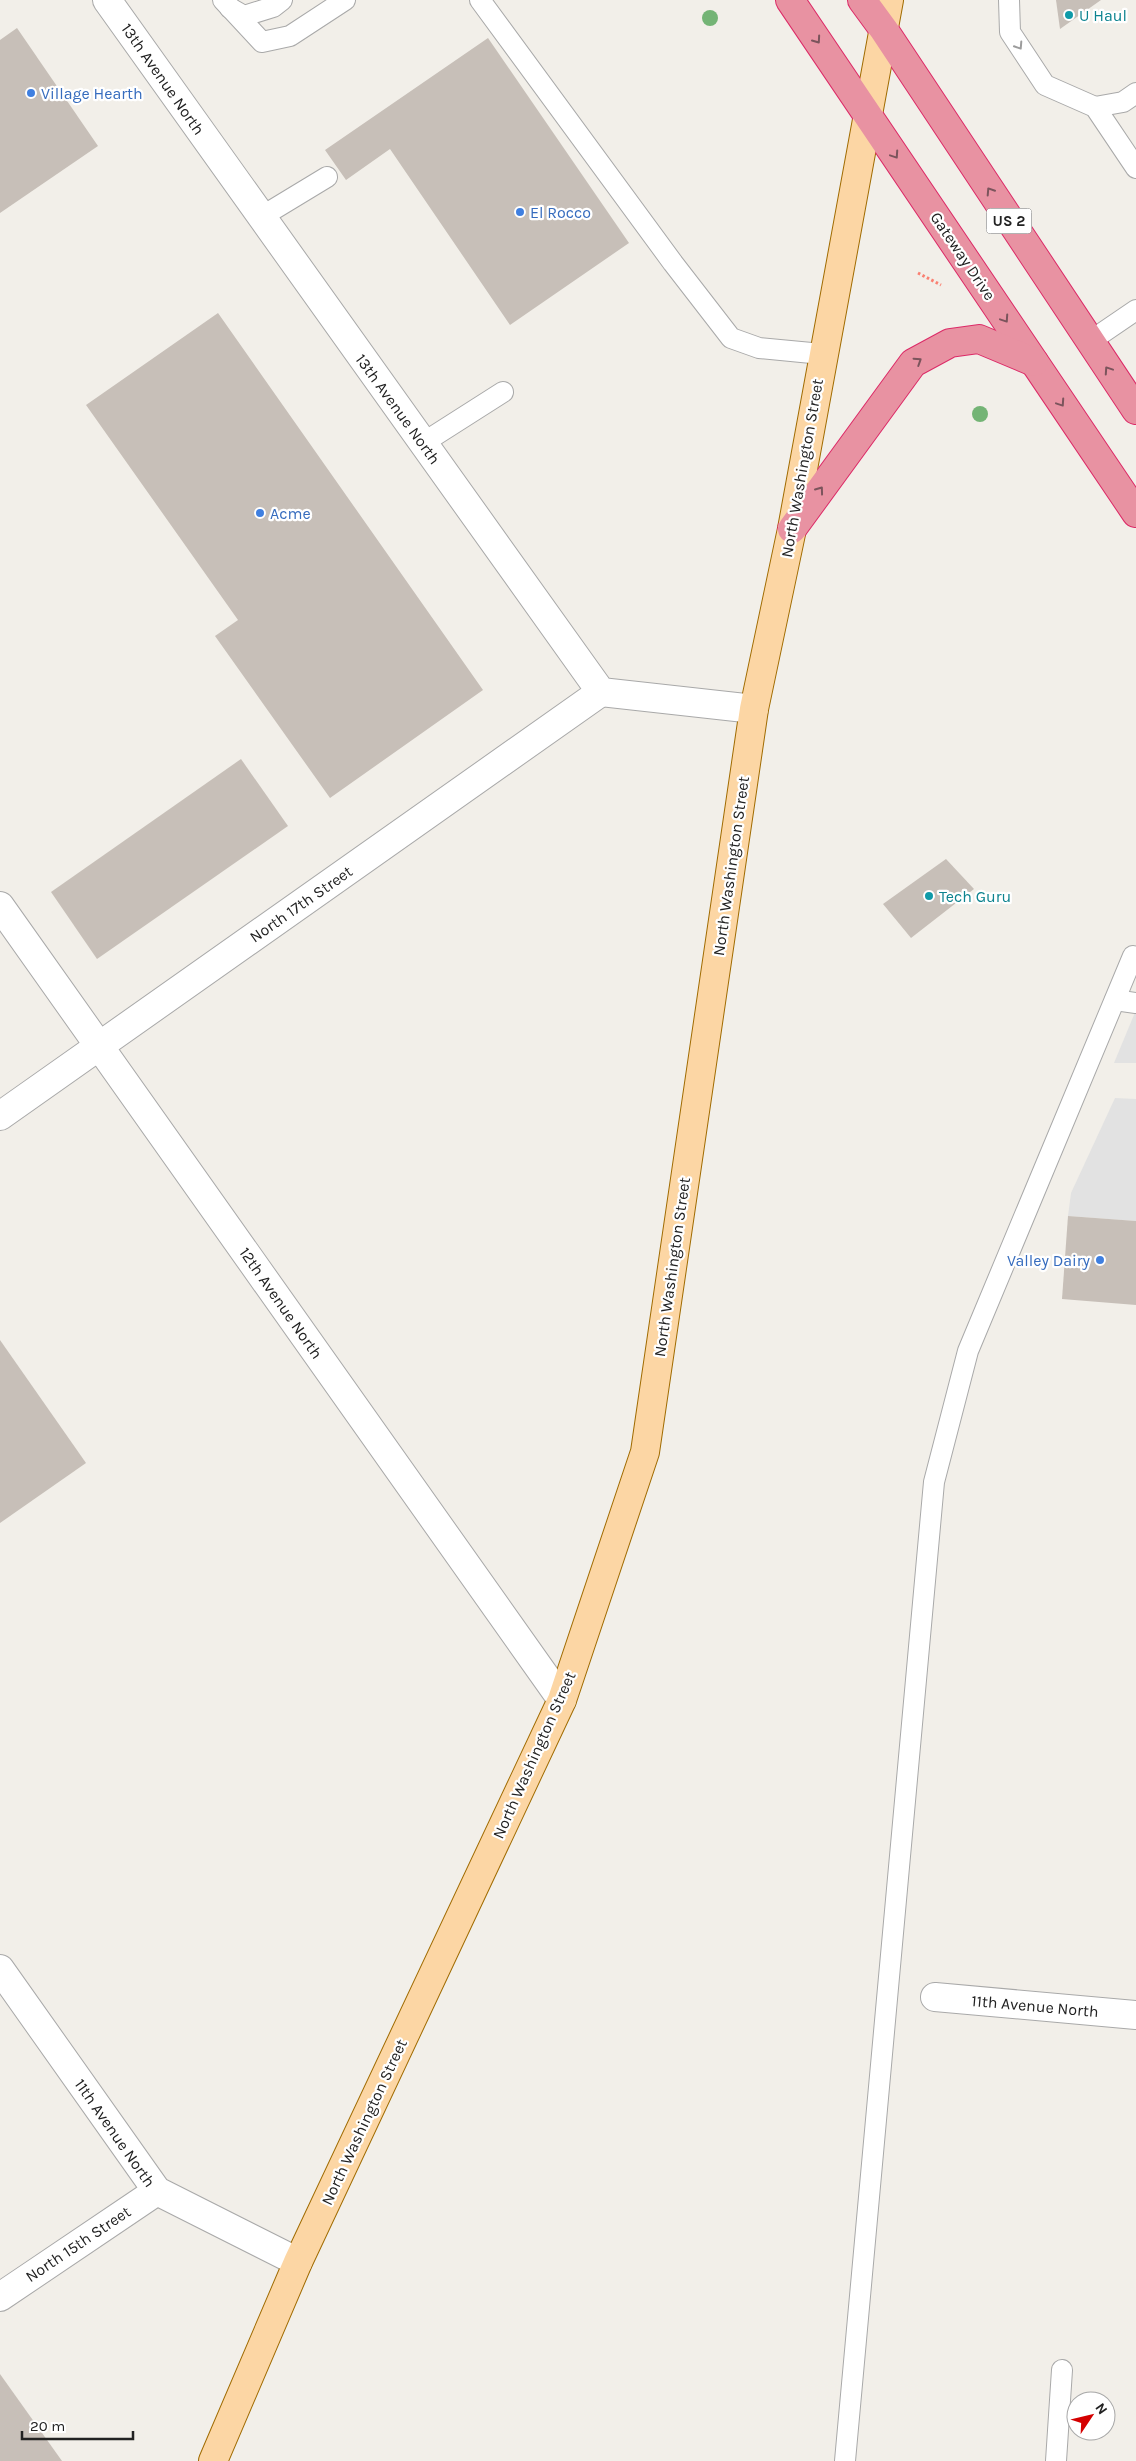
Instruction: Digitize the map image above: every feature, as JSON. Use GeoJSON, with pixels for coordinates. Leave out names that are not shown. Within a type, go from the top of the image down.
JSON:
{"type":"FeatureCollection","features":[{"type":"Feature","properties":{"kind":"highway","name":"Gateway Drive"},"geometry":{"type":"LineString","coordinates":[[790,0],[1136,513]]}},
{"type":"Feature","properties":{"kind":"highway","name":"US 2"},"geometry":{"type":"LineString","coordinates":[[862,0],[884,30],[1089,342],[1136,410]]}},
{"type":"Feature","properties":{"kind":"highway"},"geometry":{"type":"LineString","coordinates":[[792,529],[913,363],[950,343],[979,339],[1034,362]]}},
{"type":"Feature","properties":{"kind":"main road","name":"North Washington Street"},"geometry":{"type":"LineString","coordinates":[[213,2461],[298,2262],[562,1700],[645,1452],[754,709],[792,529],[822,354],[884,30],[888,0]]}},
{"type":"Feature","properties":{"kind":"street","name":"13th Avenue North"},"geometry":{"type":"LineString","coordinates":[[106,0],[601,692]]}},
{"type":"Feature","properties":{"kind":"street"},"geometry":{"type":"LineString","coordinates":[[601,692],[754,709]]}},
{"type":"Feature","properties":{"kind":"street","name":"North 17th Street"},"geometry":{"type":"LineString","coordinates":[[0,1116],[601,692]]}},
{"type":"Feature","properties":{"kind":"street","name":"12th Avenue North"},"geometry":{"type":"LineString","coordinates":[[0,906],[562,1700]]}},
{"type":"Feature","properties":{"kind":"street","name":"11th Avenue North"},"geometry":{"type":"LineString","coordinates":[[0,1970],[157,2191],[298,2262]]}},
{"type":"Feature","properties":{"kind":"street","name":"11th Avenue North"},"geometry":{"type":"LineString","coordinates":[[935,1997],[1136,2015]]}},
{"type":"Feature","properties":{"kind":"street","name":"North 15th Street"},"geometry":{"type":"LineString","coordinates":[[0,2297],[157,2191]]}},
{"type":"Feature","properties":{"kind":"lane"},"geometry":{"type":"LineString","coordinates":[[227,4],[244,16],[273,7],[282,0]]}},
{"type":"Feature","properties":{"kind":"lane"},"geometry":{"type":"LineString","coordinates":[[227,4],[262,42],[290,36],[345,0]]}},
{"type":"Feature","properties":{"kind":"lane"},"geometry":{"type":"LineString","coordinates":[[480,0],[673,263],[732,338],[759,348],[822,354]]}},
{"type":"Feature","properties":{"kind":"lane"},"geometry":{"type":"LineString","coordinates":[[1009,0],[1010,32],[1045,85],[1095,107],[1136,168]]}},
{"type":"Feature","properties":{"kind":"lane"},"geometry":{"type":"LineString","coordinates":[[1095,107],[1123,102],[1136,93]]}},
{"type":"Feature","properties":{"kind":"lane"},"geometry":{"type":"LineString","coordinates":[[261,217],[327,178]]}},
{"type":"Feature","properties":{"kind":"lane"},"geometry":{"type":"LineString","coordinates":[[1089,342],[1136,310]]}},
{"type":"Feature","properties":{"kind":"lane"},"geometry":{"type":"LineString","coordinates":[[423,443],[503,392]]}},
{"type":"Feature","properties":{"kind":"lane"},"geometry":{"type":"LineString","coordinates":[[845,2461],[934,1482],[968,1351],[1133,956]]}},
{"type":"Feature","properties":{"kind":"lane"},"geometry":{"type":"LineString","coordinates":[[1115,1000],[1136,1003]]}},
{"type":"Feature","properties":{"kind":"lane"},"geometry":{"type":"LineString","coordinates":[[1056,2461],[1062,2370]]}},
{"type":"Feature","properties":{"kind":"path"},"geometry":{"type":"LineString","coordinates":[[918,273],[944,287]]}},
{"type":"Feature","properties":{"kind":"shaded area"},"geometry":{"type":"Polygon","coordinates":[[[1136,1010],[1136,1063],[1114,1063],[1136,1010]]]}},
{"type":"Feature","properties":{"kind":"shaded area"},"geometry":{"type":"Polygon","coordinates":[[[1115,1098],[1136,1099],[1136,1221],[1068,1216],[1071,1193],[1115,1098]]]}},
{"type":"Feature","properties":{"kind":"building","name":"U Haul"},"geometry":{"type":"Polygon","coordinates":[[[1056,0],[1101,0],[1060,29],[1056,0]]]}},
{"type":"Feature","properties":{"kind":"building","name":"Village Hearth"},"geometry":{"type":"Polygon","coordinates":[[[17,28],[98,146],[0,213],[0,40],[17,28]]]}},
{"type":"Feature","properties":{"kind":"building","name":"El Rocco"},"geometry":{"type":"Polygon","coordinates":[[[488,38],[629,243],[510,325],[390,149],[346,180],[325,150],[488,38]]]}},
{"type":"Feature","properties":{"kind":"building","name":"Acme"},"geometry":{"type":"Polygon","coordinates":[[[218,313],[483,690],[330,798],[215,636],[238,620],[86,405],[218,313]]]}},
{"type":"Feature","properties":{"kind":"building"},"geometry":{"type":"Polygon","coordinates":[[[241,759],[288,826],[97,959],[51,892],[241,759]]]}},
{"type":"Feature","properties":{"kind":"building","name":"Tech Guru"},"geometry":{"type":"Polygon","coordinates":[[[946,859],[974,889],[911,938],[883,904],[946,859]]]}},
{"type":"Feature","properties":{"kind":"building","name":"Valley Dairy"},"geometry":{"type":"Polygon","coordinates":[[[1068,1216],[1136,1221],[1136,1305],[1062,1299],[1068,1216]]]}},
{"type":"Feature","properties":{"kind":"building"},"geometry":{"type":"Polygon","coordinates":[[[0,1340],[86,1463],[0,1523],[0,1340]]]}},
{"type":"Feature","properties":{"kind":"building"},"geometry":{"type":"Polygon","coordinates":[[[0,2374],[62,2461],[0,2461],[0,2374]]]}},
{"type":"Feature","properties":{"kind":"place","name":"U Haul"},"geometry":{"type":"Point","coordinates":[1069,15]}},
{"type":"Feature","properties":{"kind":"place","name":"Village Hearth"},"geometry":{"type":"Point","coordinates":[31,93]}},
{"type":"Feature","properties":{"kind":"place","name":"El Rocco"},"geometry":{"type":"Point","coordinates":[520,212]}},
{"type":"Feature","properties":{"kind":"place","name":"Acme"},"geometry":{"type":"Point","coordinates":[260,513]}},
{"type":"Feature","properties":{"kind":"place","name":"Tech Guru"},"geometry":{"type":"Point","coordinates":[929,896]}},
{"type":"Feature","properties":{"kind":"place","name":"Valley Dairy"},"geometry":{"type":"Point","coordinates":[1100,1260]}}]}
